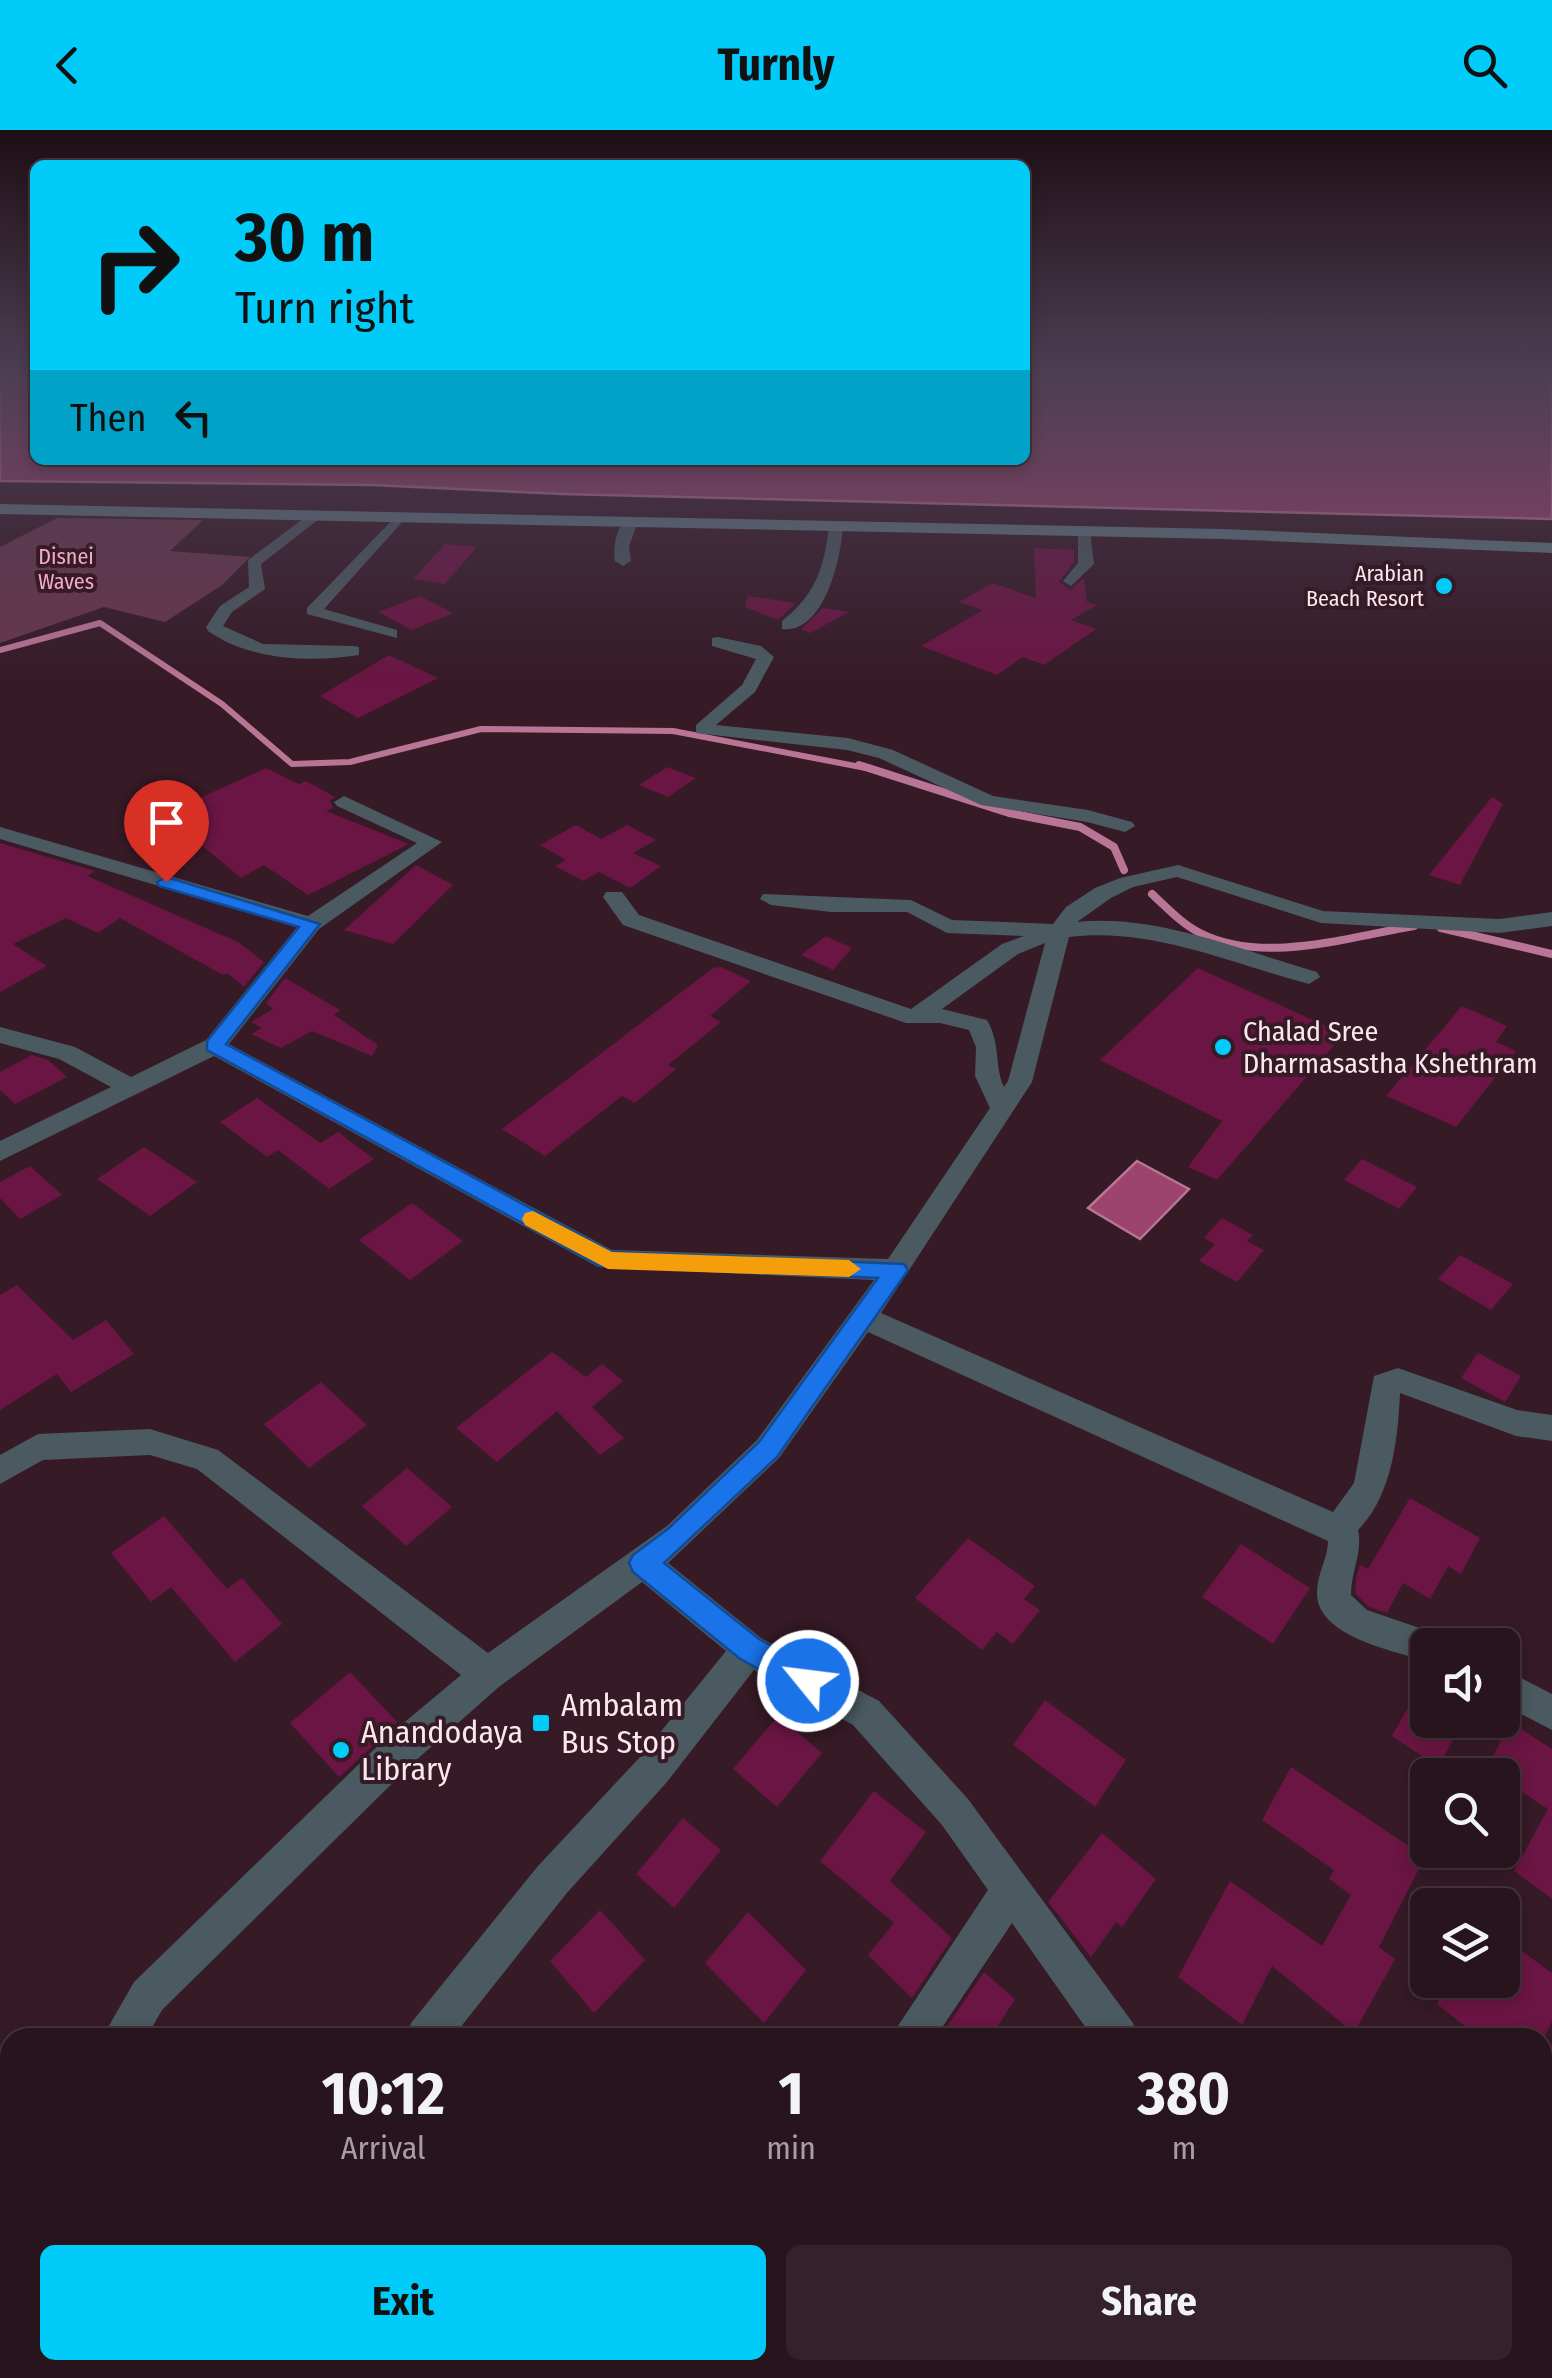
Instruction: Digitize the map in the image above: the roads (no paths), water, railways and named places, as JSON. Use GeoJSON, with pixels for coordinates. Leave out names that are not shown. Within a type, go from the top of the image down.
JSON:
{"type":"FeatureCollection","features":[{"type":"Feature","properties":{"kind":"main road"},"geometry":{"type":"LineString","coordinates":[[0,509],[1083,531],[1552,548]]}},
{"type":"Feature","properties":{"kind":"street"},"geometry":{"type":"LineString","coordinates":[[316,516],[253,562],[257,589],[226,609],[214,627],[225,637],[258,650],[354,651]]}},
{"type":"Feature","properties":{"kind":"street"},"geometry":{"type":"LineString","coordinates":[[391,634],[312,611],[399,518]]}},
{"type":"Feature","properties":{"kind":"street"},"geometry":{"type":"LineString","coordinates":[[622,561],[621,546],[631,522]]}},
{"type":"Feature","properties":{"kind":"street"},"geometry":{"type":"LineString","coordinates":[[788,626],[822,594],[828,580],[836,526]]}},
{"type":"Feature","properties":{"kind":"street"},"geometry":{"type":"LineString","coordinates":[[1070,580],[1086,564],[1083,531]]}},
{"type":"Feature","properties":{"kind":"street"},"geometry":{"type":"LineString","coordinates":[[718,642],[755,650],[765,657],[764,668],[738,698],[702,729],[848,744],[886,754],[988,801],[1088,816],[1124,826]]}},
{"type":"Feature","properties":{"kind":"street"},"geometry":{"type":"LineString","coordinates":[[0,1152],[214,1046],[311,924],[432,842],[344,802]]}},
{"type":"Feature","properties":{"kind":"street"},"geometry":{"type":"LineString","coordinates":[[0,833],[311,924]]}},
{"type":"Feature","properties":{"kind":"street"},"geometry":{"type":"LineString","coordinates":[[128,2028],[148,1996],[401,1749],[488,1674],[678,1536],[768,1450],[896,1270],[1020,1082],[1059,930],[1074,912],[1127,882],[1178,871],[1321,917],[1498,926],[1552,919]]}},
{"type":"Feature","properties":{"kind":"street"},"geometry":{"type":"LineString","coordinates":[[614,896],[630,920],[914,1018],[940,1016],[979,1025],[988,1047],[988,1076],[1003,1108]]}},
{"type":"Feature","properties":{"kind":"street"},"geometry":{"type":"LineString","coordinates":[[771,899],[831,906],[911,906],[947,926],[1059,930],[1105,926],[1144,930],[1309,977]]}},
{"type":"Feature","properties":{"kind":"street"},"geometry":{"type":"LineString","coordinates":[[914,1018],[1010,949],[1059,930]]}},
{"type":"Feature","properties":{"kind":"street"},"geometry":{"type":"LineString","coordinates":[[0,1035],[67,1053],[130,1088]]}},
{"type":"Feature","properties":{"kind":"street"},"geometry":{"type":"LineString","coordinates":[[214,1046],[608,1260],[896,1270]]}},
{"type":"Feature","properties":{"kind":"street"},"geometry":{"type":"LineString","coordinates":[[860,1316],[1343,1532],[1344,1547],[1334,1574],[1334,1601],[1356,1622],[1410,1640]]}},
{"type":"Feature","properties":{"kind":"street"},"geometry":{"type":"LineString","coordinates":[[1336,1530],[1366,1495],[1386,1406],[1385,1385],[1398,1380],[1516,1423],[1552,1428]]}},
{"type":"Feature","properties":{"kind":"street"},"geometry":{"type":"LineString","coordinates":[[0,1471],[38,1447],[150,1442],[207,1459],[488,1674]]}},
{"type":"Feature","properties":{"kind":"street"},"geometry":{"type":"LineString","coordinates":[[643,1563],[749,1649],[866,1713],[955,1812],[1111,2028]]}},
{"type":"Feature","properties":{"kind":"street"},"geometry":{"type":"LineString","coordinates":[[434,2028],[552,1880],[654,1769],[749,1649]]}},
{"type":"Feature","properties":{"kind":"street"},"geometry":{"type":"LineString","coordinates":[[1520,1695],[1552,1714]]}},
{"type":"Feature","properties":{"kind":"street"},"geometry":{"type":"LineString","coordinates":[[917,2028],[1012,1889]]}},
{"type":"Feature","properties":{"kind":"waterway"},"geometry":{"type":"LineString","coordinates":[[0,650],[100,623],[222,704],[292,764],[350,762],[481,729],[673,731],[866,768]]}},
{"type":"Feature","properties":{"kind":"waterway"},"geometry":{"type":"LineString","coordinates":[[859,765],[1009,813],[1080,827],[1114,847],[1124,870]]}},
{"type":"Feature","properties":{"kind":"waterway"},"geometry":{"type":"LineString","coordinates":[[1152,894],[1200,933],[1251,947],[1306,946],[1414,926]]}},
{"type":"Feature","properties":{"kind":"waterway"},"geometry":{"type":"LineString","coordinates":[[1441,928],[1552,954]]}},
{"type":"Feature","properties":{"kind":"place","name":"Arabian Beach Resort"},"geometry":{"type":"Point","coordinates":[1444,586]}},
{"type":"Feature","properties":{"kind":"place","name":"Chalad Sree Dharmasastha Kshethram"},"geometry":{"type":"Point","coordinates":[1223,1047]}},
{"type":"Feature","properties":{"kind":"place","name":"Ambalam Bus Stop"},"geometry":{"type":"Point","coordinates":[541,1723]}},
{"type":"Feature","properties":{"kind":"place","name":"Anandodaya Library"},"geometry":{"type":"Point","coordinates":[341,1750]}},
{"type":"Feature","properties":{"kind":"park label","name":"Disnei Waves"},"geometry":{"type":"Point","coordinates":[66,568]}}]}
